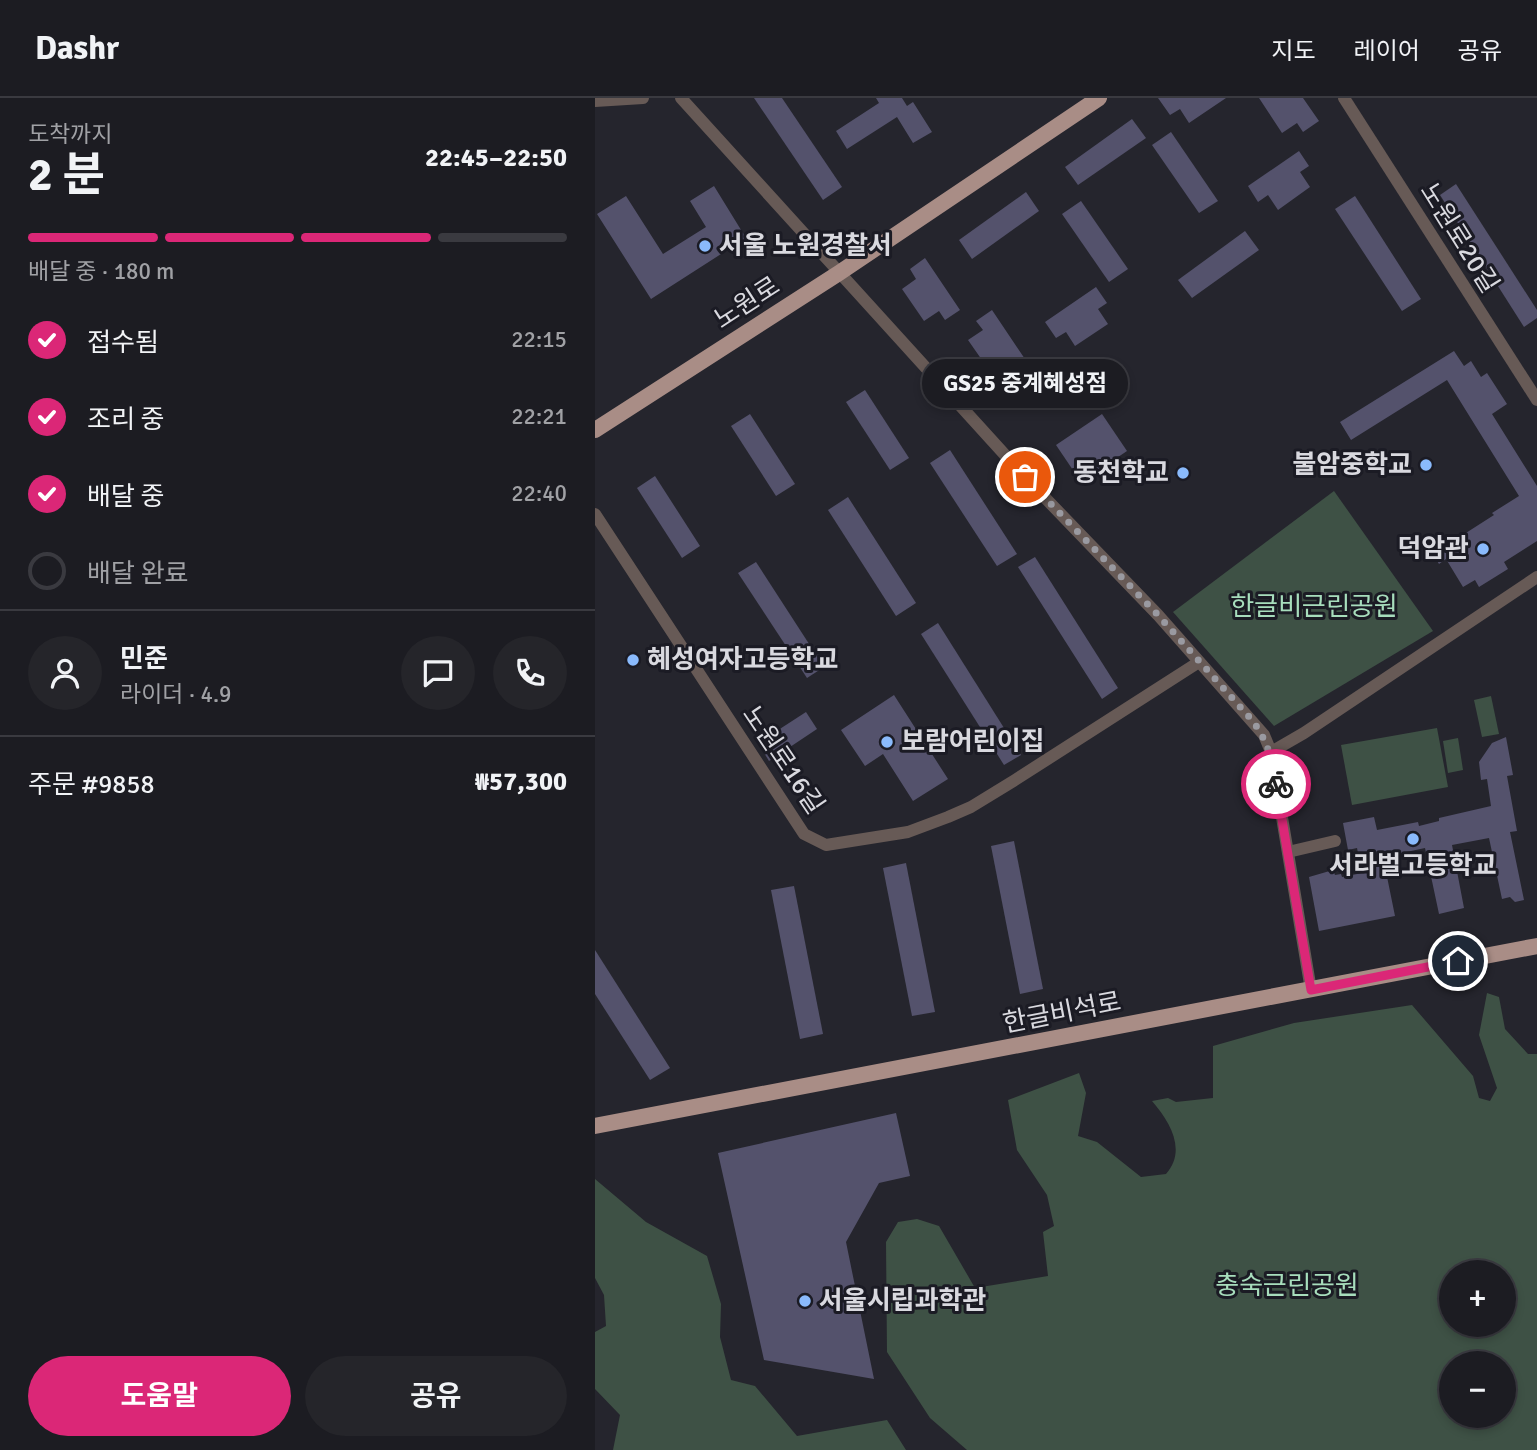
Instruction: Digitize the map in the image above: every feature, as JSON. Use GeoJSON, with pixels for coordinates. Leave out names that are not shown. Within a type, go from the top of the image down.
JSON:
{"type":"FeatureCollection","features":[{"type":"Feature","properties":{"kind":"main road","name":"노원로"},"geometry":{"type":"LineString","coordinates":[[595,430],[839,273],[1099,98]]}},
{"type":"Feature","properties":{"kind":"main road","name":"한글비석로"},"geometry":{"type":"LineString","coordinates":[[595,1126],[1537,946]]}},
{"type":"Feature","properties":{"kind":"street"},"geometry":{"type":"LineString","coordinates":[[595,101],[643,98]]}},
{"type":"Feature","properties":{"kind":"street"},"geometry":{"type":"LineString","coordinates":[[681,98],[1025,477],[1264,735],[1271,752],[1311,990]]}},
{"type":"Feature","properties":{"kind":"street","name":"노원로20길"},"geometry":{"type":"LineString","coordinates":[[1344,98],[1537,400]]}},
{"type":"Feature","properties":{"kind":"street","name":"노원로16길"},"geometry":{"type":"LineString","coordinates":[[595,514],[804,834],[826,845],[908,832],[971,807],[1199,662]]}},
{"type":"Feature","properties":{"kind":"street"},"geometry":{"type":"LineString","coordinates":[[1271,752],[1304,733],[1537,577]]}},
{"type":"Feature","properties":{"kind":"street"},"geometry":{"type":"LineString","coordinates":[[1288,852],[1335,841]]}},
{"type":"Feature","properties":{"kind":"green space","name":"한글비근린공원"},"geometry":{"type":"Polygon","coordinates":[[[1334,491],[1433,631],[1274,726],[1173,612],[1334,491]]]}},
{"type":"Feature","properties":{"kind":"green space"},"geometry":{"type":"Polygon","coordinates":[[[1491,696],[1499,734],[1482,737],[1474,700],[1491,696]]]}},
{"type":"Feature","properties":{"kind":"green space"},"geometry":{"type":"Polygon","coordinates":[[[1437,728],[1448,787],[1352,805],[1341,745],[1437,728]]]}},
{"type":"Feature","properties":{"kind":"green space"},"geometry":{"type":"Polygon","coordinates":[[[1458,738],[1463,770],[1448,773],[1443,741],[1458,738]]]}},
{"type":"Feature","properties":{"kind":"green space","name":"충숙근린공원"},"geometry":{"type":"Polygon","coordinates":[[[1487,993],[1499,997],[1505,1029],[1528,1054],[1537,1054],[1537,1450],[967,1450],[930,1418],[887,1352],[886,1242],[898,1222],[917,1219],[939,1226],[975,1288],[1048,1276],[1043,1232],[1054,1226],[1047,1195],[1017,1150],[1008,1100],[1079,1073],[1086,1093],[1078,1136],[1097,1142],[1141,1177],[1166,1174],[1172,1165],[1176,1146],[1170,1127],[1152,1101],[1168,1098],[1176,1102],[1213,1098],[1213,1046],[1294,1023],[1412,1005],[1473,1076],[1479,1098],[1490,1101],[1497,1088],[1479,1035],[1487,993]]]}},
{"type":"Feature","properties":{"kind":"green space"},"geometry":{"type":"Polygon","coordinates":[[[595,1179],[646,1222],[707,1256],[721,1304],[720,1337],[731,1380],[755,1386],[797,1436],[887,1420],[906,1450],[613,1450],[620,1415],[595,1389],[595,1332],[606,1326],[604,1295],[595,1278],[595,1179]]]}},
{"type":"Feature","properties":{"kind":"building"},"geometry":{"type":"Polygon","coordinates":[[[754,98],[782,98],[842,187],[823,200],[754,98]]]}},
{"type":"Feature","properties":{"kind":"building"},"geometry":{"type":"Polygon","coordinates":[[[876,98],[902,98],[907,106],[913,102],[932,132],[913,143],[897,117],[847,149],[836,131],[879,103],[876,98]]]}},
{"type":"Feature","properties":{"kind":"building"},"geometry":{"type":"Polygon","coordinates":[[[1158,98],[1226,98],[1189,123],[1180,109],[1170,115],[1158,98]]]}},
{"type":"Feature","properties":{"kind":"building"},"geometry":{"type":"Polygon","coordinates":[[[1259,98],[1303,98],[1319,121],[1303,132],[1297,123],[1282,133],[1259,98]]]}},
{"type":"Feature","properties":{"kind":"building"},"geometry":{"type":"Polygon","coordinates":[[[1132,119],[1146,138],[1078,185],[1065,167],[1132,119]]]}},
{"type":"Feature","properties":{"kind":"building"},"geometry":{"type":"Polygon","coordinates":[[[1171,132],[1218,201],[1199,213],[1152,145],[1171,132]]]}},
{"type":"Feature","properties":{"kind":"building"},"geometry":{"type":"Polygon","coordinates":[[[1299,151],[1309,166],[1300,172],[1310,187],[1278,210],[1268,195],[1258,202],[1248,186],[1299,151]]]}},
{"type":"Feature","properties":{"kind":"building"},"geometry":{"type":"Polygon","coordinates":[[[1456,184],[1537,310],[1537,318],[1524,327],[1440,195],[1456,184]]]}},
{"type":"Feature","properties":{"kind":"building","name":"서울 노원경찰서"},"geometry":{"type":"Polygon","coordinates":[[[714,186],[746,238],[651,299],[597,214],[626,196],[663,254],[706,227],[690,201],[714,186]]]}},
{"type":"Feature","properties":{"kind":"building"},"geometry":{"type":"Polygon","coordinates":[[[1026,192],[1039,211],[972,259],[959,240],[1026,192]]]}},
{"type":"Feature","properties":{"kind":"building"},"geometry":{"type":"Polygon","coordinates":[[[1355,196],[1421,299],[1402,311],[1335,209],[1355,196]]]}},
{"type":"Feature","properties":{"kind":"building"},"geometry":{"type":"Polygon","coordinates":[[[1081,201],[1128,269],[1109,282],[1062,214],[1081,201]]]}},
{"type":"Feature","properties":{"kind":"building"},"geometry":{"type":"Polygon","coordinates":[[[1245,231],[1259,250],[1192,298],[1178,280],[1245,231]]]}},
{"type":"Feature","properties":{"kind":"building"},"geometry":{"type":"Polygon","coordinates":[[[925,258],[960,310],[945,320],[939,311],[924,321],[902,289],[916,279],[910,269],[925,258]]]}},
{"type":"Feature","properties":{"kind":"building"},"geometry":{"type":"Polygon","coordinates":[[[1096,287],[1107,303],[1098,309],[1108,324],[1075,346],[1066,332],[1056,338],[1045,322],[1096,287]]]}},
{"type":"Feature","properties":{"kind":"building"},"geometry":{"type":"Polygon","coordinates":[[[992,310],[1027,362],[1012,372],[1005,363],[991,373],[968,340],[983,330],[976,321],[992,310]]]}},
{"type":"Feature","properties":{"kind":"building"},"geometry":{"type":"Polygon","coordinates":[[[1454,351],[1464,366],[1471,361],[1481,377],[1487,373],[1507,404],[1492,414],[1537,486],[1537,541],[1504,562],[1508,569],[1479,587],[1475,580],[1463,587],[1446,559],[1439,564],[1433,554],[1519,496],[1447,380],[1351,440],[1340,422],[1454,351]]]}},
{"type":"Feature","properties":{"kind":"building"},"geometry":{"type":"Polygon","coordinates":[[[865,390],[909,458],[890,470],[846,402],[865,390]]]}},
{"type":"Feature","properties":{"kind":"building"},"geometry":{"type":"Polygon","coordinates":[[[750,414],[795,484],[776,496],[731,426],[750,414]]]}},
{"type":"Feature","properties":{"kind":"building"},"geometry":{"type":"Polygon","coordinates":[[[1102,414],[1127,451],[1081,482],[1056,445],[1102,414]]]}},
{"type":"Feature","properties":{"kind":"building"},"geometry":{"type":"Polygon","coordinates":[[[950,450],[1017,554],[997,566],[930,463],[950,450]]]}},
{"type":"Feature","properties":{"kind":"building"},"geometry":{"type":"Polygon","coordinates":[[[655,476],[700,546],[682,558],[637,488],[655,476]]]}},
{"type":"Feature","properties":{"kind":"building"},"geometry":{"type":"Polygon","coordinates":[[[848,497],[916,603],[896,616],[828,510],[848,497]]]}},
{"type":"Feature","properties":{"kind":"building"},"geometry":{"type":"Polygon","coordinates":[[[1035,557],[1118,688],[1102,699],[1018,567],[1035,557]]]}},
{"type":"Feature","properties":{"kind":"building"},"geometry":{"type":"Polygon","coordinates":[[[756,562],[824,667],[807,678],[738,573],[756,562]]]}},
{"type":"Feature","properties":{"kind":"building"},"geometry":{"type":"Polygon","coordinates":[[[938,623],[1021,755],[1004,765],[921,634],[938,623]]]}},
{"type":"Feature","properties":{"kind":"building","name":"보람어린이집"},"geometry":{"type":"Polygon","coordinates":[[[894,695],[948,779],[913,801],[883,754],[865,766],[841,730],[894,695]]]}},
{"type":"Feature","properties":{"kind":"building"},"geometry":{"type":"Polygon","coordinates":[[[806,712],[817,729],[769,761],[758,743],[806,712]]]}},
{"type":"Feature","properties":{"kind":"building"},"geometry":{"type":"Polygon","coordinates":[[[1506,737],[1513,775],[1507,776],[1517,831],[1510,832],[1524,900],[1515,902],[1510,897],[1502,899],[1489,838],[1452,845],[1464,908],[1439,914],[1425,848],[1383,857],[1395,916],[1319,931],[1309,877],[1333,870],[1335,875],[1341,874],[1342,877],[1362,873],[1357,848],[1348,850],[1343,823],[1374,817],[1377,830],[1418,822],[1419,826],[1439,821],[1439,818],[1491,806],[1487,779],[1481,780],[1479,762],[1492,743],[1506,737]]]}},
{"type":"Feature","properties":{"kind":"building"},"geometry":{"type":"Polygon","coordinates":[[[1014,841],[1043,989],[1020,994],[991,846],[1014,841]]]}},
{"type":"Feature","properties":{"kind":"building"},"geometry":{"type":"Polygon","coordinates":[[[906,863],[935,1012],[912,1016],[883,868],[906,863]]]}},
{"type":"Feature","properties":{"kind":"building"},"geometry":{"type":"Polygon","coordinates":[[[794,886],[823,1034],[800,1039],[771,890],[794,886]]]}},
{"type":"Feature","properties":{"kind":"building"},"geometry":{"type":"Polygon","coordinates":[[[595,950],[670,1068],[650,1080],[595,994],[595,950]]]}},
{"type":"Feature","properties":{"kind":"building","name":"서울시립과학관"},"geometry":{"type":"Polygon","coordinates":[[[896,1113],[910,1176],[879,1183],[846,1242],[874,1379],[764,1360],[718,1153],[896,1113]]]}},
{"type":"Feature","properties":{"kind":"way so far"},"geometry":{"type":"LineString","coordinates":[[1025,477],[1158,615],[1251,719],[1264,735],[1271,752],[1276,784]]}},
{"type":"Feature","properties":{"kind":"place","name":"서울 노원경찰서"},"geometry":{"type":"Point","coordinates":[705,246]}},
{"type":"Feature","properties":{"kind":"place","name":"불암중학교"},"geometry":{"type":"Point","coordinates":[1426,465]}},
{"type":"Feature","properties":{"kind":"place","name":"동천학교"},"geometry":{"type":"Point","coordinates":[1183,473]}},
{"type":"Feature","properties":{"kind":"place","name":"GS25 중계혜성점"},"geometry":{"type":"Point","coordinates":[1025,477]}},
{"type":"Feature","properties":{"kind":"place","name":"덕암관"},"geometry":{"type":"Point","coordinates":[1483,549]}},
{"type":"Feature","properties":{"kind":"place","name":"혜성여자고등학교"},"geometry":{"type":"Point","coordinates":[633,660]}},
{"type":"Feature","properties":{"kind":"place","name":"보람어린이집"},"geometry":{"type":"Point","coordinates":[887,742]}},
{"type":"Feature","properties":{"kind":"place","name":"서라벌고등학교"},"geometry":{"type":"Point","coordinates":[1413,839]}},
{"type":"Feature","properties":{"kind":"place","name":"서울시립과학관"},"geometry":{"type":"Point","coordinates":[805,1301]}},
{"type":"Feature","properties":{"kind":"route"},"geometry":{"type":"LineString","coordinates":[[1276,784],[1311,990],[1458,961]]}}]}
